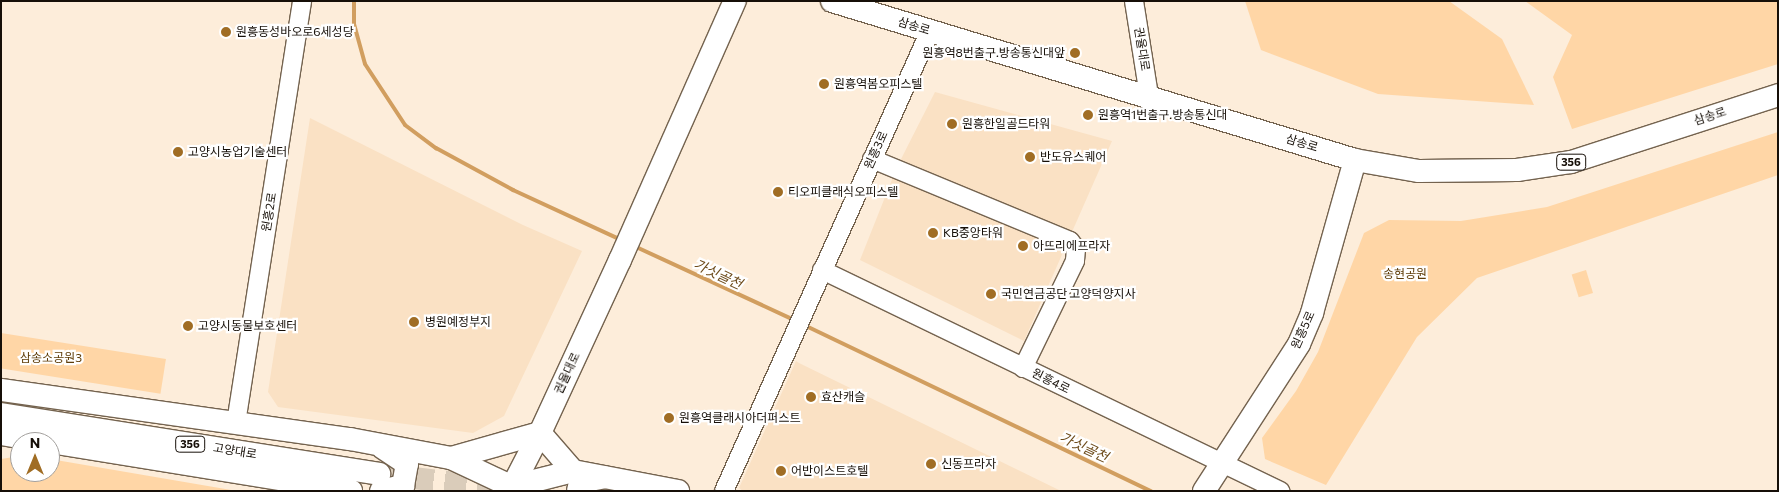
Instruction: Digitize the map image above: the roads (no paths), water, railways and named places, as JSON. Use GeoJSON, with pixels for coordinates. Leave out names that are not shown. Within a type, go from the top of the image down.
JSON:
{"type":"FeatureCollection","features":[{"type":"Feature","properties":{"kind":"main road","name":"권율대로"},"geometry":{"type":"LineString","coordinates":[[515,490],[642,212],[735,1]]}},
{"type":"Feature","properties":{"kind":"main road","name":"삼송로"},"geometry":{"type":"LineString","coordinates":[[832,1],[1355,160],[1419,171],[1464,173],[1517,170],[1571,162],[1778,95]]}},
{"type":"Feature","properties":{"kind":"main road","name":"원흥5로"},"geometry":{"type":"LineString","coordinates":[[1212,478],[1299,344],[1312,313],[1355,160]]}},
{"type":"Feature","properties":{"kind":"main road"},"geometry":{"type":"LineString","coordinates":[[1,390],[236,422],[451,458],[515,490]]}},
{"type":"Feature","properties":{"kind":"main road","name":"고양대로"},"geometry":{"type":"LineString","coordinates":[[1,414],[380,482]]}},
{"type":"Feature","properties":{"kind":"main road"},"geometry":{"type":"LineString","coordinates":[[451,458],[540,434],[576,481]]}},
{"type":"Feature","properties":{"kind":"main road"},"geometry":{"type":"LineString","coordinates":[[60,444],[351,491]]}},
{"type":"Feature","properties":{"kind":"main road"},"geometry":{"type":"LineString","coordinates":[[378,445],[407,464],[403,486],[380,482]]}},
{"type":"Feature","properties":{"kind":"main road"},"geometry":{"type":"LineString","coordinates":[[490,491],[515,490],[611,476],[678,491]]}},
{"type":"Feature","properties":{"kind":"street","name":"원흥2로"},"geometry":{"type":"LineString","coordinates":[[236,422],[302,1]]}},
{"type":"Feature","properties":{"kind":"street","name":"권율대로"},"geometry":{"type":"LineString","coordinates":[[1134,1],[1149,96]]}},
{"type":"Feature","properties":{"kind":"street","name":"원흥3로"},"geometry":{"type":"LineString","coordinates":[[724,491],[930,31]]}},
{"type":"Feature","properties":{"kind":"street"},"geometry":{"type":"LineString","coordinates":[[872,159],[1070,241],[1076,249],[1075,261],[1023,368]]}},
{"type":"Feature","properties":{"kind":"street","name":"원흥4로"},"geometry":{"type":"LineString","coordinates":[[822,270],[1023,368],[1212,478],[1280,491]]}},
{"type":"Feature","properties":{"kind":"waterway","name":"가싯골천"},"geometry":{"type":"LineString","coordinates":[[354,1],[354,24],[365,64],[405,125],[436,148],[513,190],[621,240]]}},
{"type":"Feature","properties":{"kind":"waterway","name":"가싯골천"},"geometry":{"type":"LineString","coordinates":[[634,246],[796,321]]}},
{"type":"Feature","properties":{"kind":"waterway","name":"가싯골천"},"geometry":{"type":"LineString","coordinates":[[804,325],[1151,491]]}},
{"type":"Feature","properties":{"kind":"tunnel"},"geometry":{"type":"LineString","coordinates":[[379,474],[515,490]]}},
{"type":"Feature","properties":{"kind":"place","name":"원흥동성바오로6세성당"},"geometry":{"type":"Point","coordinates":[226,32]}},
{"type":"Feature","properties":{"kind":"place","name":"원흥역8번출구.방송통신대앞"},"geometry":{"type":"Point","coordinates":[1075,53]}},
{"type":"Feature","properties":{"kind":"place","name":"원흥역봄오피스텔"},"geometry":{"type":"Point","coordinates":[824,84]}},
{"type":"Feature","properties":{"kind":"place","name":"원흥역1번출구.방송통신대"},"geometry":{"type":"Point","coordinates":[1088,115]}},
{"type":"Feature","properties":{"kind":"place","name":"원흥한일골드타워"},"geometry":{"type":"Point","coordinates":[952,124]}},
{"type":"Feature","properties":{"kind":"place","name":"고양시농업기술센터"},"geometry":{"type":"Point","coordinates":[178,152]}},
{"type":"Feature","properties":{"kind":"place","name":"반도유스퀘어"},"geometry":{"type":"Point","coordinates":[1030,157]}},
{"type":"Feature","properties":{"kind":"place","name":"티오피클래식오피스텔"},"geometry":{"type":"Point","coordinates":[778,192]}},
{"type":"Feature","properties":{"kind":"place","name":"KB중앙타워"},"geometry":{"type":"Point","coordinates":[933,233]}},
{"type":"Feature","properties":{"kind":"place","name":"아뜨리에프라자"},"geometry":{"type":"Point","coordinates":[1023,246]}},
{"type":"Feature","properties":{"kind":"place","name":"국민연금공단 고양덕양지사"},"geometry":{"type":"Point","coordinates":[991,294]}},
{"type":"Feature","properties":{"kind":"place","name":"병원예정부지"},"geometry":{"type":"Point","coordinates":[414,322]}},
{"type":"Feature","properties":{"kind":"place","name":"고양시동물보호센터"},"geometry":{"type":"Point","coordinates":[188,326]}},
{"type":"Feature","properties":{"kind":"place","name":"효산캐슬"},"geometry":{"type":"Point","coordinates":[811,397]}},
{"type":"Feature","properties":{"kind":"place","name":"원흥역클래시아더퍼스트"},"geometry":{"type":"Point","coordinates":[669,418]}},
{"type":"Feature","properties":{"kind":"place","name":"신동프라자"},"geometry":{"type":"Point","coordinates":[931,464]}},
{"type":"Feature","properties":{"kind":"place","name":"어반이스트호텔"},"geometry":{"type":"Point","coordinates":[781,471]}},
{"type":"Feature","properties":{"kind":"park label","name":"송현공원"},"geometry":{"type":"Point","coordinates":[1405,274]}},
{"type":"Feature","properties":{"kind":"park label","name":"삼송소공원3"},"geometry":{"type":"Point","coordinates":[51,358]}}]}
